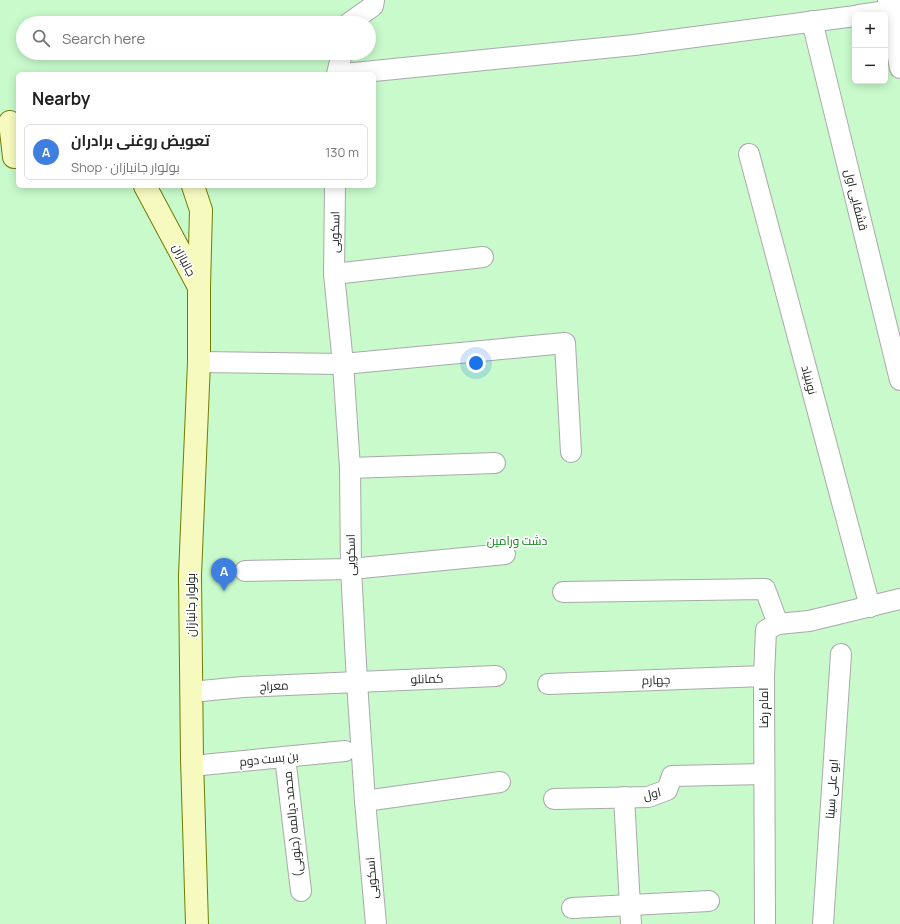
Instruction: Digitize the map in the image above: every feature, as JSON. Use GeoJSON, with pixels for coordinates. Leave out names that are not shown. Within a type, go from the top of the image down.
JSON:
{"type":"FeatureCollection","features":[{"type":"Feature","properties":{"kind":"main road"},"geometry":{"type":"LineString","coordinates":[[9,122],[11,158]]}},
{"type":"Feature","properties":{"kind":"main road","name":"جانبازان"},"geometry":{"type":"LineString","coordinates":[[146,188],[199,287]]}},
{"type":"Feature","properties":{"kind":"main road","name":"جانبازان"},"geometry":{"type":"LineString","coordinates":[[194,188],[201,210],[199,287]]}},
{"type":"Feature","properties":{"kind":"main road","name":"بولوار جانبازان"},"geometry":{"type":"LineString","coordinates":[[197,924],[192,766],[190,575],[199,362],[199,287]]}},
{"type":"Feature","properties":{"kind":"street"},"geometry":{"type":"LineString","coordinates":[[359,16],[373,6],[374,0]]}},
{"type":"Feature","properties":{"kind":"street"},"geometry":{"type":"LineString","coordinates":[[872,12],[893,7],[900,68]]}},
{"type":"Feature","properties":{"kind":"street"},"geometry":{"type":"LineString","coordinates":[[364,72],[634,45],[852,16]]}},
{"type":"Feature","properties":{"kind":"street","name":"قشقایی اول"},"geometry":{"type":"LineString","coordinates":[[812,21],[900,380]]}},
{"type":"Feature","properties":{"kind":"street"},"geometry":{"type":"LineString","coordinates":[[337,72],[340,60]]}},
{"type":"Feature","properties":{"kind":"street","name":"نوبنیاد"},"geometry":{"type":"LineString","coordinates":[[749,154],[870,607]]}},
{"type":"Feature","properties":{"kind":"street","name":"اسکویی"},"geometry":{"type":"LineString","coordinates":[[335,188],[334,274],[343,364],[350,468],[351,569],[357,682],[365,801],[376,924]]}},
{"type":"Feature","properties":{"kind":"street"},"geometry":{"type":"LineString","coordinates":[[334,274],[483,257]]}},
{"type":"Feature","properties":{"kind":"street"},"geometry":{"type":"LineString","coordinates":[[199,362],[343,364],[565,343],[571,452]]}},
{"type":"Feature","properties":{"kind":"street"},"geometry":{"type":"LineString","coordinates":[[350,468],[495,463]]}},
{"type":"Feature","properties":{"kind":"street"},"geometry":{"type":"LineString","coordinates":[[245,572],[351,569],[505,554]]}},
{"type":"Feature","properties":{"kind":"street"},"geometry":{"type":"LineString","coordinates":[[563,592],[765,589],[778,624],[809,620],[900,599]]}},
{"type":"Feature","properties":{"kind":"street","name":"امام رضا"},"geometry":{"type":"LineString","coordinates":[[765,924],[764,676],[766,630],[778,624]]}},
{"type":"Feature","properties":{"kind":"street","name":"ابو علی سینا"},"geometry":{"type":"LineString","coordinates":[[823,924],[841,654]]}},
{"type":"Feature","properties":{"kind":"street","name":"کمانلو"},"geometry":{"type":"LineString","coordinates":[[357,682],[496,676]]}},
{"type":"Feature","properties":{"kind":"street","name":"چهارم"},"geometry":{"type":"LineString","coordinates":[[548,684],[764,676]]}},
{"type":"Feature","properties":{"kind":"street","name":"معراج"},"geometry":{"type":"LineString","coordinates":[[191,692],[243,687],[357,682]]}},
{"type":"Feature","properties":{"kind":"street","name":"بن بست دوم"},"geometry":{"type":"LineString","coordinates":[[192,766],[346,751]]}},
{"type":"Feature","properties":{"kind":"street","name":"محمد دیالمه (جنوبی)"},"geometry":{"type":"LineString","coordinates":[[285,757],[300,891]]}},
{"type":"Feature","properties":{"kind":"street","name":"اول"},"geometry":{"type":"LineString","coordinates":[[554,799],[648,797],[667,790],[672,776],[764,774]]}},
{"type":"Feature","properties":{"kind":"street"},"geometry":{"type":"LineString","coordinates":[[365,801],[500,782]]}},
{"type":"Feature","properties":{"kind":"street"},"geometry":{"type":"LineString","coordinates":[[624,797],[630,915]]}},
{"type":"Feature","properties":{"kind":"street"},"geometry":{"type":"LineString","coordinates":[[572,908],[630,915],[709,901]]}},
{"type":"Feature","properties":{"kind":"green space","name":"دشت ورامین"},"geometry":{"type":"Polygon","coordinates":[[[0,0],[900,0],[900,924],[0,924],[0,0]]]}},
{"type":"Feature","properties":{"kind":"place","name":"تعویض روغنی برادران"},"geometry":{"type":"Point","coordinates":[224,591]}}]}
